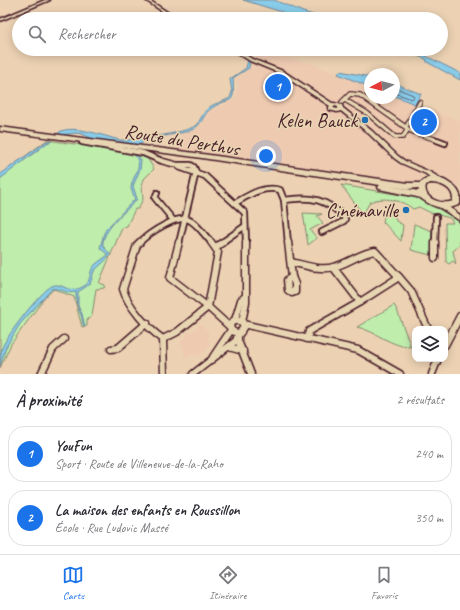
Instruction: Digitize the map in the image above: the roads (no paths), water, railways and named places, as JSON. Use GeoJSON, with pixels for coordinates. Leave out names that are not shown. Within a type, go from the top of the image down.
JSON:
{"type":"FeatureCollection","features":[{"type":"Feature","properties":{"kind":"main road","name":"Route du Perthus"},"geometry":{"type":"LineString","coordinates":[[0,129],[374,186],[418,194],[426,197]]}},
{"type":"Feature","properties":{"kind":"main road","name":"Route du Perthus"},"geometry":{"type":"LineString","coordinates":[[51,137],[195,155],[408,186],[424,183]]}},
{"type":"Feature","properties":{"kind":"main road"},"geometry":{"type":"LineString","coordinates":[[438,180],[457,190],[459,197],[458,202],[451,206],[441,205],[426,197],[423,193],[424,183],[438,180]]}},
{"type":"Feature","properties":{"kind":"street"},"geometry":{"type":"LineString","coordinates":[[19,12],[48,0]]}},
{"type":"Feature","properties":{"kind":"street"},"geometry":{"type":"LineString","coordinates":[[147,0],[165,12]]}},
{"type":"Feature","properties":{"kind":"street"},"geometry":{"type":"LineString","coordinates":[[0,20],[12,15]]}},
{"type":"Feature","properties":{"kind":"street"},"geometry":{"type":"LineString","coordinates":[[243,56],[298,81],[322,97],[339,105],[367,114],[395,137],[403,137],[420,102]]}},
{"type":"Feature","properties":{"kind":"street"},"geometry":{"type":"LineString","coordinates":[[339,105],[350,94],[360,95],[407,128],[445,144]]}},
{"type":"Feature","properties":{"kind":"street"},"geometry":{"type":"LineString","coordinates":[[339,105],[396,157],[422,173],[424,183]]}},
{"type":"Feature","properties":{"kind":"street"},"geometry":{"type":"LineString","coordinates":[[82,142],[143,153],[162,161],[178,165],[191,165],[194,167],[196,172],[170,278],[173,282],[208,307],[224,321],[237,329],[251,374]]}},
{"type":"Feature","properties":{"kind":"street"},"geometry":{"type":"LineString","coordinates":[[162,164],[196,172],[205,176],[244,213],[246,302],[229,347],[193,374]]}},
{"type":"Feature","properties":{"kind":"street"},"geometry":{"type":"LineString","coordinates":[[415,168],[428,173],[438,180]]}},
{"type":"Feature","properties":{"kind":"street"},"geometry":{"type":"LineString","coordinates":[[235,203],[269,188],[280,190],[284,200],[292,277]]}},
{"type":"Feature","properties":{"kind":"street"},"geometry":{"type":"LineString","coordinates":[[157,193],[155,198],[173,220]]}},
{"type":"Feature","properties":{"kind":"street"},"geometry":{"type":"LineString","coordinates":[[284,200],[312,198],[330,202],[344,216],[345,219],[322,232]]}},
{"type":"Feature","properties":{"kind":"street"},"geometry":{"type":"LineString","coordinates":[[458,202],[456,211],[460,217]]}},
{"type":"Feature","properties":{"kind":"street"},"geometry":{"type":"LineString","coordinates":[[441,205],[460,217]]}},
{"type":"Feature","properties":{"kind":"street"},"geometry":{"type":"LineString","coordinates":[[435,258],[436,217]]}},
{"type":"Feature","properties":{"kind":"street"},"geometry":{"type":"LineString","coordinates":[[163,339],[177,332],[208,307],[210,302],[218,252],[216,247],[190,220],[184,218],[173,220],[137,245],[123,289],[125,296],[147,323],[163,339],[164,374]]}},
{"type":"Feature","properties":{"kind":"street"},"geometry":{"type":"LineString","coordinates":[[216,247],[245,226]]}},
{"type":"Feature","properties":{"kind":"street"},"geometry":{"type":"LineString","coordinates":[[291,262],[319,267],[332,267],[370,251],[375,251],[399,276],[411,292],[427,326]]}},
{"type":"Feature","properties":{"kind":"street"},"geometry":{"type":"LineString","coordinates":[[332,267],[360,302]]}},
{"type":"Feature","properties":{"kind":"street"},"geometry":{"type":"LineString","coordinates":[[307,339],[308,331],[360,302],[399,276]]}},
{"type":"Feature","properties":{"kind":"street"},"geometry":{"type":"LineString","coordinates":[[448,340],[460,316]]}},
{"type":"Feature","properties":{"kind":"street"},"geometry":{"type":"LineString","coordinates":[[111,349],[118,348],[147,323]]}},
{"type":"Feature","properties":{"kind":"street"},"geometry":{"type":"LineString","coordinates":[[212,359],[237,329],[251,326],[358,350],[400,374]]}},
{"type":"Feature","properties":{"kind":"street"},"geometry":{"type":"LineString","coordinates":[[42,374],[54,347],[58,341],[64,339]]}},
{"type":"Feature","properties":{"kind":"street"},"geometry":{"type":"LineString","coordinates":[[229,347],[243,352]]}},
{"type":"Feature","properties":{"kind":"street"},"geometry":{"type":"LineString","coordinates":[[430,373],[436,362]]}},
{"type":"Feature","properties":{"kind":"water"},"geometry":{"type":"Polygon","coordinates":[[[243,0],[274,0],[303,12],[282,12],[243,0]]]}},
{"type":"Feature","properties":{"kind":"water"},"geometry":{"type":"Polygon","coordinates":[[[417,56],[426,56],[460,73],[460,80],[427,62],[426,59],[417,56]]]}},
{"type":"Feature","properties":{"kind":"water"},"geometry":{"type":"Polygon","coordinates":[[[248,60],[250,61],[249,68],[233,78],[232,98],[218,104],[208,111],[200,123],[194,129],[189,131],[147,140],[140,146],[95,140],[76,133],[56,135],[61,131],[69,129],[87,131],[120,140],[127,140],[159,136],[189,129],[197,124],[208,108],[230,98],[232,92],[230,79],[246,68],[248,60]]]}},
{"type":"Feature","properties":{"kind":"water"},"geometry":{"type":"Polygon","coordinates":[[[340,71],[364,76],[364,85],[338,74],[340,71]]]}},
{"type":"Feature","properties":{"kind":"water"},"geometry":{"type":"Polygon","coordinates":[[[400,85],[421,94],[415,104],[400,98],[400,85]]]}},
{"type":"Feature","properties":{"kind":"water"},"geometry":{"type":"Polygon","coordinates":[[[47,141],[52,141],[47,143],[0,179],[0,175],[2,173],[47,141]]]}},
{"type":"Feature","properties":{"kind":"water"},"geometry":{"type":"Polygon","coordinates":[[[134,154],[136,154],[141,160],[140,169],[133,186],[137,199],[110,227],[103,240],[103,246],[110,256],[94,271],[90,284],[78,292],[78,306],[82,314],[85,327],[77,304],[76,292],[69,293],[58,289],[52,289],[20,324],[6,347],[0,366],[1,352],[5,342],[40,296],[52,286],[56,285],[74,290],[84,286],[89,280],[93,267],[108,255],[100,248],[104,233],[135,199],[131,189],[138,163],[134,154]]]}},
{"type":"Feature","properties":{"kind":"place","name":"YouFun"},"geometry":{"type":"Point","coordinates":[278,87]}},
{"type":"Feature","properties":{"kind":"place","name":"Kelen Bauck"},"geometry":{"type":"Point","coordinates":[365,120]}},
{"type":"Feature","properties":{"kind":"place","name":"La maison des enfants en Roussillon"},"geometry":{"type":"Point","coordinates":[424,122]}},
{"type":"Feature","properties":{"kind":"place","name":"Cinémaville"},"geometry":{"type":"Point","coordinates":[406,210]}}]}
